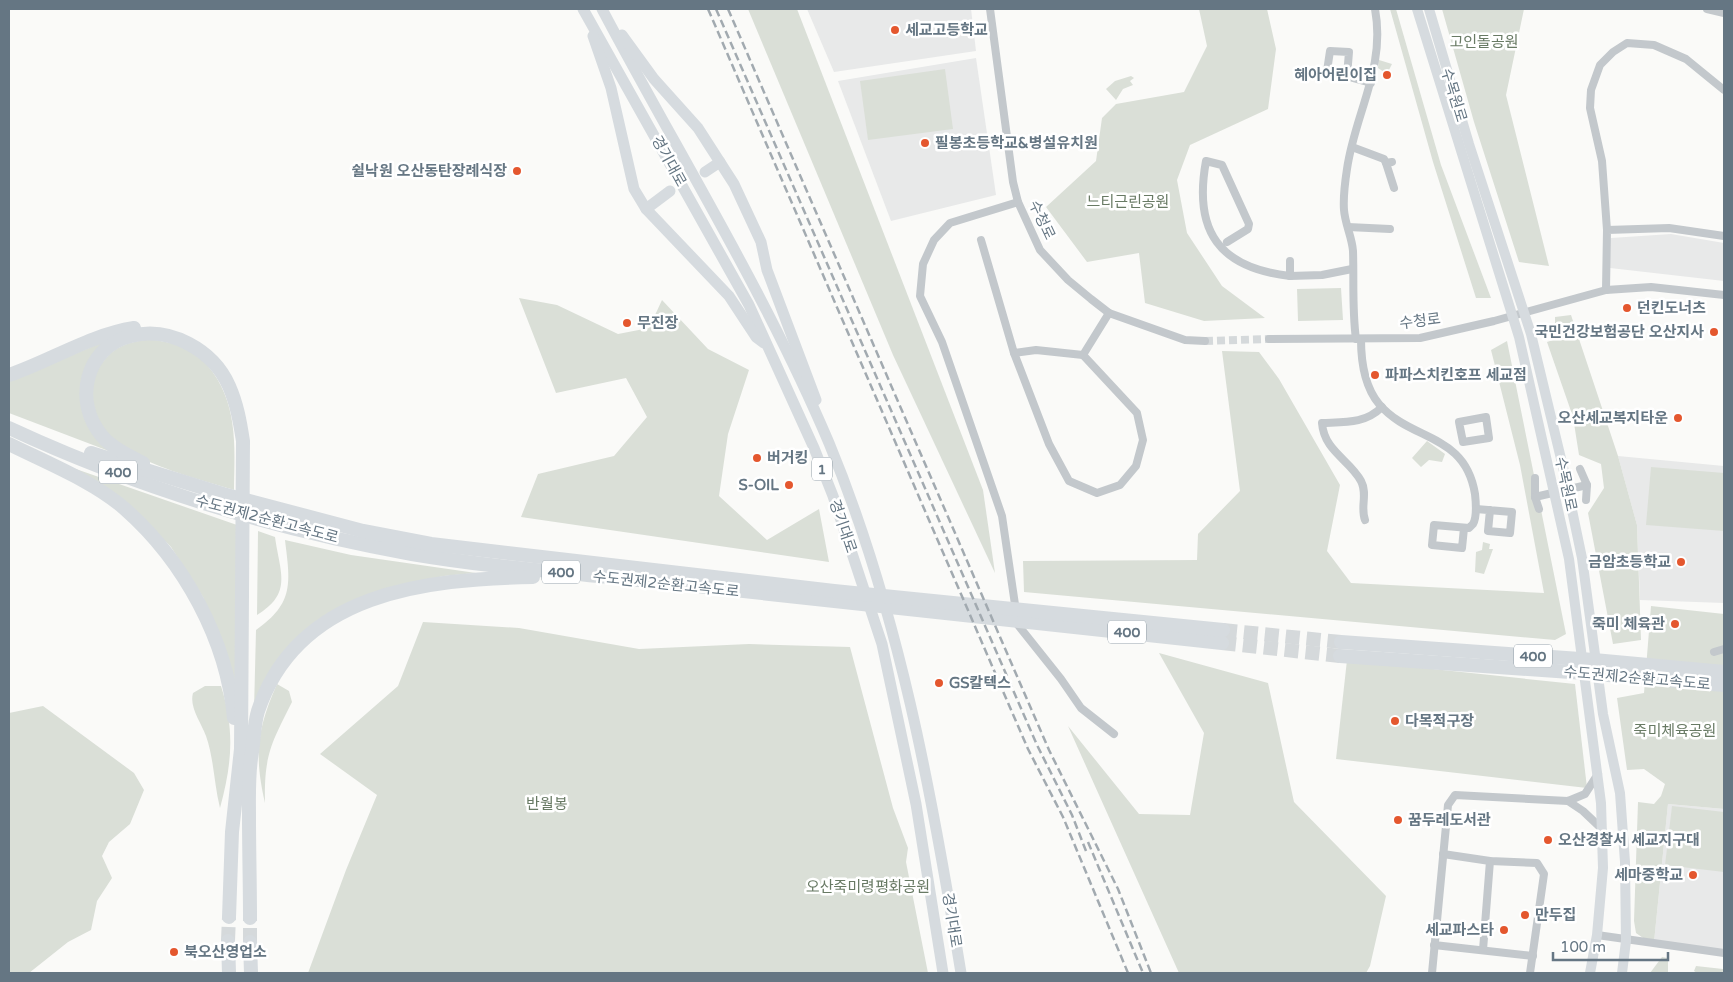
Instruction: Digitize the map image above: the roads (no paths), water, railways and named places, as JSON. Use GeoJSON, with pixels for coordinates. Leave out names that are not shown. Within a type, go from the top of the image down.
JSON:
{"type":"FeatureCollection","features":[{"type":"Feature","properties":{"kind":"highway"},"geometry":{"type":"LineString","coordinates":[[9,375],[47,362],[108,334],[140,327],[174,328],[188,334],[202,342],[230,374],[245,405],[251,445],[248,752],[244,758]]}},
{"type":"Feature","properties":{"kind":"highway"},"geometry":{"type":"LineString","coordinates":[[170,479],[118,449],[103,438],[88,412],[85,388],[88,375],[96,360],[109,347],[130,336],[148,333],[166,335],[186,341],[200,350],[228,384],[237,406],[243,441],[244,758],[250,918]]}},
{"type":"Feature","properties":{"kind":"highway","name":"수도권제2순환고속도로"},"geometry":{"type":"LineString","coordinates":[[9,420],[88,452],[170,479],[363,531],[431,544],[1223,637]]}},
{"type":"Feature","properties":{"kind":"highway","name":"수도권제2순환고속도로"},"geometry":{"type":"LineString","coordinates":[[9,428],[111,470],[229,510],[276,524],[414,554],[529,569],[848,604],[1033,616]]}},
{"type":"Feature","properties":{"kind":"highway"},"geometry":{"type":"LineString","coordinates":[[9,444],[79,479],[124,508],[165,552],[188,584],[208,623],[223,659],[244,758]]}},
{"type":"Feature","properties":{"kind":"highway"},"geometry":{"type":"LineString","coordinates":[[229,917],[232,832],[244,758],[258,712],[269,686],[286,659],[303,640],[325,623],[348,609],[374,598],[436,582],[550,576],[698,587]]}},
{"type":"Feature","properties":{"kind":"highway","name":"수도권제2순환고속도로"},"geometry":{"type":"LineString","coordinates":[[1724,672],[1585,659],[1341,649],[1724,686]]}},
{"type":"Feature","properties":{"kind":"highway"},"geometry":{"type":"LineString","coordinates":[[228,941],[229,973]]}},
{"type":"Feature","properties":{"kind":"highway"},"geometry":{"type":"LineString","coordinates":[[250,942],[251,973]]}},
{"type":"Feature","properties":{"kind":"main road"},"geometry":{"type":"LineString","coordinates":[[602,9],[654,79],[698,128],[720,162],[750,216],[761,242],[767,270],[816,398],[817,417]]}},
{"type":"Feature","properties":{"kind":"main road","name":"경기대로"},"geometry":{"type":"LineString","coordinates":[[602,9],[767,312],[817,417],[866,545],[899,655],[945,876],[961,973]]}},
{"type":"Feature","properties":{"kind":"main road"},"geometry":{"type":"LineString","coordinates":[[585,13],[611,88],[634,189],[646,210],[729,296],[756,337],[770,349]]}},
{"type":"Feature","properties":{"kind":"main road","name":"경기대로"},"geometry":{"type":"LineString","coordinates":[[585,13],[749,305],[770,349],[833,496],[882,644],[916,804],[943,973]]}},
{"type":"Feature","properties":{"kind":"main road"},"geometry":{"type":"LineString","coordinates":[[705,172],[720,162]]}},
{"type":"Feature","properties":{"kind":"main road"},"geometry":{"type":"LineString","coordinates":[[646,210],[670,191]]}},
{"type":"Feature","properties":{"kind":"street","name":"수청로"},"geometry":{"type":"LineString","coordinates":[[990,9],[1013,182],[1018,202],[1040,250],[1068,280],[1109,313],[1185,340],[1205,342]]}},
{"type":"Feature","properties":{"kind":"street"},"geometry":{"type":"LineString","coordinates":[[1374,9],[1378,44],[1371,83],[1347,168],[1344,212],[1353,251],[1352,268],[1359,339],[1365,376],[1369,387],[1382,407],[1403,425],[1436,439],[1452,451],[1469,475],[1476,497],[1475,521],[1469,528],[1434,525],[1432,546],[1462,548],[1464,528]]}},
{"type":"Feature","properties":{"kind":"street","name":"수목원로"},"geometry":{"type":"LineString","coordinates":[[1417,9],[1512,316],[1534,399],[1569,559],[1598,774],[1602,829],[1603,868],[1597,935],[1590,973]]}},
{"type":"Feature","properties":{"kind":"street","name":"수목원로"},"geometry":{"type":"LineString","coordinates":[[1429,9],[1469,144],[1524,312],[1546,392],[1580,549],[1603,714],[1620,793],[1625,862],[1626,940],[1622,973]]}},
{"type":"Feature","properties":{"kind":"street"},"geometry":{"type":"LineString","coordinates":[[1707,9],[1724,13]]}},
{"type":"Feature","properties":{"kind":"street"},"geometry":{"type":"LineString","coordinates":[[1606,290],[1606,230],[1602,161],[1590,108],[1591,90],[1600,65],[1613,52],[1627,43],[1654,45],[1686,59],[1724,90]]}},
{"type":"Feature","properties":{"kind":"street"},"geometry":{"type":"LineString","coordinates":[[1347,76],[1371,83]]}},
{"type":"Feature","properties":{"kind":"street"},"geometry":{"type":"LineString","coordinates":[[1352,147],[1384,159],[1389,163],[1394,188]]}},
{"type":"Feature","properties":{"kind":"street"},"geometry":{"type":"LineString","coordinates":[[1227,242],[1248,229],[1249,224],[1222,165],[1206,161],[1203,179],[1205,213],[1213,238],[1230,257],[1264,273],[1290,276],[1322,275],[1352,268]]}},
{"type":"Feature","properties":{"kind":"street"},"geometry":{"type":"LineString","coordinates":[[1018,202],[950,223],[934,240],[923,264],[920,296],[942,342],[1002,516],[1018,625],[1061,679],[1081,708],[1114,734]]}},
{"type":"Feature","properties":{"kind":"street"},"geometry":{"type":"LineString","coordinates":[[1348,227],[1390,229]]}},
{"type":"Feature","properties":{"kind":"street"},"geometry":{"type":"LineString","coordinates":[[1606,230],[1669,228],[1724,236]]}},
{"type":"Feature","properties":{"kind":"street"},"geometry":{"type":"LineString","coordinates":[[981,240],[1014,353],[1049,444],[1069,482],[1097,493],[1120,485],[1136,466],[1143,440],[1137,413],[1083,355],[1036,350],[1014,353]]}},
{"type":"Feature","properties":{"kind":"street"},"geometry":{"type":"LineString","coordinates":[[1290,261],[1290,276]]}},
{"type":"Feature","properties":{"kind":"street","name":"수청로"},"geometry":{"type":"LineString","coordinates":[[1269,339],[1420,338],[1512,316],[1606,290],[1652,287],[1724,294]]}},
{"type":"Feature","properties":{"kind":"street"},"geometry":{"type":"LineString","coordinates":[[1083,355],[1109,313]]}},
{"type":"Feature","properties":{"kind":"street"},"geometry":{"type":"LineString","coordinates":[[1365,520],[1362,512],[1364,492],[1361,480],[1330,444],[1322,422],[1360,421],[1382,407]]}},
{"type":"Feature","properties":{"kind":"street"},"geometry":{"type":"LineString","coordinates":[[1452,451],[1463,442],[1489,438],[1486,417],[1459,422],[1463,442]]}},
{"type":"Feature","properties":{"kind":"street"},"geometry":{"type":"LineString","coordinates":[[1580,469],[1585,485],[1586,500]]}},
{"type":"Feature","properties":{"kind":"street"},"geometry":{"type":"LineString","coordinates":[[1535,478],[1539,509]]}},
{"type":"Feature","properties":{"kind":"street"},"geometry":{"type":"LineString","coordinates":[[1538,497],[1585,485]]}},
{"type":"Feature","properties":{"kind":"street"},"geometry":{"type":"LineString","coordinates":[[1476,508],[1490,510]]}},
{"type":"Feature","properties":{"kind":"street"},"geometry":{"type":"LineString","coordinates":[[1714,652],[1724,649]]}},
{"type":"Feature","properties":{"kind":"street"},"geometry":{"type":"LineString","coordinates":[[1432,973],[1448,805],[1456,795],[1568,801],[1585,794],[1598,774]]}},
{"type":"Feature","properties":{"kind":"street"},"geometry":{"type":"LineString","coordinates":[[1568,801],[1583,811],[1602,829]]}},
{"type":"Feature","properties":{"kind":"street"},"geometry":{"type":"LineString","coordinates":[[1443,854],[1490,861],[1537,863],[1544,874],[1530,973]]}},
{"type":"Feature","properties":{"kind":"street"},"geometry":{"type":"LineString","coordinates":[[1482,950],[1490,861]]}},
{"type":"Feature","properties":{"kind":"street"},"geometry":{"type":"LineString","coordinates":[[1597,935],[1724,954]]}},
{"type":"Feature","properties":{"kind":"street"},"geometry":{"type":"LineString","coordinates":[[1434,945],[1533,956]]}},
{"type":"Feature","properties":{"kind":"tunnel"},"geometry":{"type":"LineString","coordinates":[[1205,341],[1269,339]]}},
{"type":"Feature","properties":{"kind":"tunnel"},"geometry":{"type":"LineString","coordinates":[[1223,630],[1341,642]]}},
{"type":"Feature","properties":{"kind":"tunnel"},"geometry":{"type":"LineString","coordinates":[[1222,643],[1340,656]]}},
{"type":"Feature","properties":{"kind":"tunnel"},"geometry":{"type":"LineString","coordinates":[[228,941],[229,917]]}},
{"type":"Feature","properties":{"kind":"tunnel"},"geometry":{"type":"LineString","coordinates":[[250,918],[250,942]]}},
{"type":"Feature","properties":{"kind":"railway"},"geometry":{"type":"LineString","coordinates":[[708,9],[1028,749],[1063,817],[1128,973]]}},
{"type":"Feature","properties":{"kind":"railway"},"geometry":{"type":"LineString","coordinates":[[716,9],[1037,745],[1072,815],[1086,851]]}},
{"type":"Feature","properties":{"kind":"railway"},"geometry":{"type":"LineString","coordinates":[[728,9],[1049,750],[1118,889],[1151,973]]}},
{"type":"Feature","properties":{"kind":"railway"},"geometry":{"type":"LineString","coordinates":[[1088,842],[1143,973]]}},
{"type":"Feature","properties":{"kind":"place","name":"세교고등학교"},"geometry":{"type":"Point","coordinates":[895,30]}},
{"type":"Feature","properties":{"kind":"place","name":"혜아어린이집"},"geometry":{"type":"Point","coordinates":[1387,75]}},
{"type":"Feature","properties":{"kind":"place","name":"필봉초등학교&병설유치원"},"geometry":{"type":"Point","coordinates":[925,143]}},
{"type":"Feature","properties":{"kind":"place","name":"쉴낙원 오산동탄장례식장"},"geometry":{"type":"Point","coordinates":[517,171]}},
{"type":"Feature","properties":{"kind":"place","name":"던킨도너츠"},"geometry":{"type":"Point","coordinates":[1627,308]}},
{"type":"Feature","properties":{"kind":"place","name":"무진장"},"geometry":{"type":"Point","coordinates":[627,323]}},
{"type":"Feature","properties":{"kind":"place","name":"국민건강보험공단 오산지사"},"geometry":{"type":"Point","coordinates":[1714,332]}},
{"type":"Feature","properties":{"kind":"place","name":"파파스치킨호프 세교점"},"geometry":{"type":"Point","coordinates":[1375,375]}},
{"type":"Feature","properties":{"kind":"place","name":"오산세교복지타운"},"geometry":{"type":"Point","coordinates":[1678,418]}},
{"type":"Feature","properties":{"kind":"place","name":"버거킹"},"geometry":{"type":"Point","coordinates":[757,458]}},
{"type":"Feature","properties":{"kind":"place","name":"S-OIL"},"geometry":{"type":"Point","coordinates":[789,485]}},
{"type":"Feature","properties":{"kind":"place","name":"금암초등학교"},"geometry":{"type":"Point","coordinates":[1681,562]}},
{"type":"Feature","properties":{"kind":"place","name":"죽미 체육관"},"geometry":{"type":"Point","coordinates":[1675,624]}},
{"type":"Feature","properties":{"kind":"place","name":"GS칼텍스"},"geometry":{"type":"Point","coordinates":[939,683]}},
{"type":"Feature","properties":{"kind":"place","name":"다목적구장"},"geometry":{"type":"Point","coordinates":[1395,721]}},
{"type":"Feature","properties":{"kind":"place","name":"꿈두레도서관"},"geometry":{"type":"Point","coordinates":[1398,820]}},
{"type":"Feature","properties":{"kind":"place","name":"오산경찰서 세교지구대"},"geometry":{"type":"Point","coordinates":[1548,840]}},
{"type":"Feature","properties":{"kind":"place","name":"세마중학교"},"geometry":{"type":"Point","coordinates":[1693,875]}},
{"type":"Feature","properties":{"kind":"place","name":"만두집"},"geometry":{"type":"Point","coordinates":[1525,915]}},
{"type":"Feature","properties":{"kind":"place","name":"세교파스타"},"geometry":{"type":"Point","coordinates":[1504,930]}},
{"type":"Feature","properties":{"kind":"place","name":"북오산영업소"},"geometry":{"type":"Point","coordinates":[174,952]}},
{"type":"Feature","properties":{"kind":"park label","name":"고인돌공원"},"geometry":{"type":"Point","coordinates":[1484,42]}},
{"type":"Feature","properties":{"kind":"park label","name":"느티근린공원"},"geometry":{"type":"Point","coordinates":[1128,202]}},
{"type":"Feature","properties":{"kind":"park label","name":"죽미체육공원"},"geometry":{"type":"Point","coordinates":[1675,731]}},
{"type":"Feature","properties":{"kind":"park label","name":"반월봉"},"geometry":{"type":"Point","coordinates":[547,804]}},
{"type":"Feature","properties":{"kind":"park label","name":"오산죽미령평화공원"},"geometry":{"type":"Point","coordinates":[868,887]}}]}
